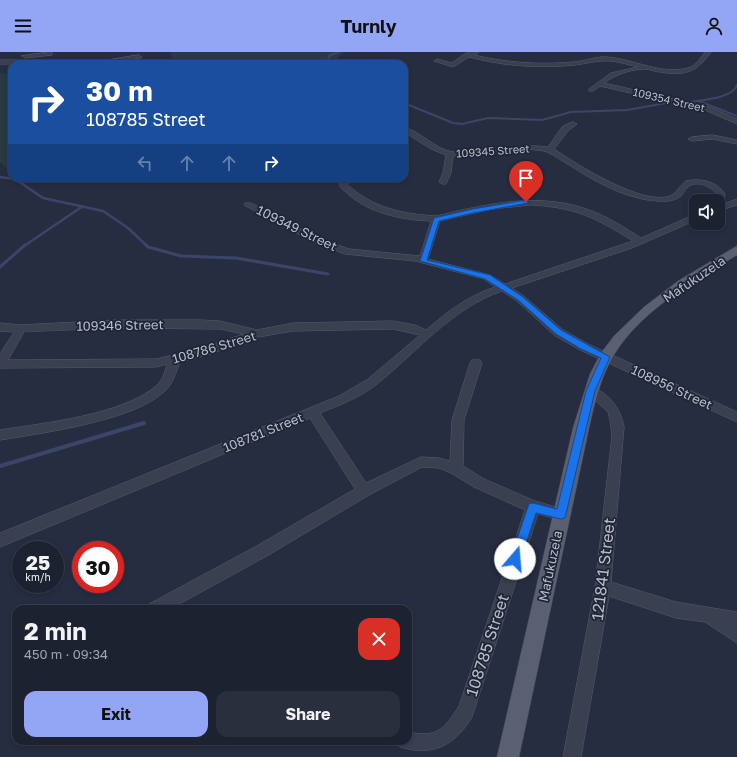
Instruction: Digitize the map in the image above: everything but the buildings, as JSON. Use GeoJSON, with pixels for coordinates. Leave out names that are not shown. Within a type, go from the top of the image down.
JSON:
{"type":"FeatureCollection","features":[{"type":"Feature","properties":{"kind":"main road","name":"Mafukuzela"},"geometry":{"type":"LineString","coordinates":[[508,757],[561,514],[591,391],[606,357],[628,328],[658,303],[689,280],[737,250]]}},
{"type":"Feature","properties":{"kind":"street"},"geometry":{"type":"LineString","coordinates":[[437,61],[453,65],[477,52]]}},
{"type":"Feature","properties":{"kind":"street"},"geometry":{"type":"LineString","coordinates":[[469,55],[539,65],[576,64],[607,59],[643,68],[672,72],[690,70],[699,65],[708,52]]}},
{"type":"Feature","properties":{"kind":"street"},"geometry":{"type":"LineString","coordinates":[[12,60],[50,54]]}},
{"type":"Feature","properties":{"kind":"street"},"geometry":{"type":"LineString","coordinates":[[110,60],[138,55]]}},
{"type":"Feature","properties":{"kind":"street"},"geometry":{"type":"LineString","coordinates":[[591,90],[613,74],[643,68]]}},
{"type":"Feature","properties":{"kind":"street","name":"109354 Street"},"geometry":{"type":"LineString","coordinates":[[599,84],[707,108],[737,122]]}},
{"type":"Feature","properties":{"kind":"street"},"geometry":{"type":"LineString","coordinates":[[550,150],[565,129],[573,124]]}},
{"type":"Feature","properties":{"kind":"street","name":"109345 Street"},"geometry":{"type":"LineString","coordinates":[[408,132],[420,140],[450,154],[472,155],[530,147],[550,150],[593,177],[649,197],[673,198],[680,195],[689,183],[707,184],[715,187],[721,194]]}},
{"type":"Feature","properties":{"kind":"street"},"geometry":{"type":"LineString","coordinates":[[692,139],[713,138],[737,142]]}},
{"type":"Feature","properties":{"kind":"street"},"geometry":{"type":"LineString","coordinates":[[443,182],[447,173],[450,154]]}},
{"type":"Feature","properties":{"kind":"street"},"geometry":{"type":"LineString","coordinates":[[343,182],[343,185],[368,204],[412,216],[436,220],[473,211],[537,201],[585,211],[600,217],[640,241]]}},
{"type":"Feature","properties":{"kind":"street","name":"109345 Street"},"geometry":{"type":"LineString","coordinates":[[725,205],[737,202]]}},
{"type":"Feature","properties":{"kind":"street","name":"109349 Street"},"geometry":{"type":"LineString","coordinates":[[248,205],[316,240],[343,250],[405,257],[487,277],[524,302],[558,332],[584,347],[606,357]]}},
{"type":"Feature","properties":{"kind":"street"},"geometry":{"type":"LineString","coordinates":[[423,261],[436,220]]}},
{"type":"Feature","properties":{"kind":"street"},"geometry":{"type":"LineString","coordinates":[[504,288],[640,241],[689,220]]}},
{"type":"Feature","properties":{"kind":"street","name":"108781 Street"},"geometry":{"type":"LineString","coordinates":[[0,540],[343,399],[372,382],[426,334],[465,304],[481,295],[504,288]]}},
{"type":"Feature","properties":{"kind":"street","name":"109346 Street"},"geometry":{"type":"LineString","coordinates":[[0,327],[21,329],[108,324],[200,324],[220,325],[257,334]]}},
{"type":"Feature","properties":{"kind":"street","name":"108786 Street"},"geometry":{"type":"LineString","coordinates":[[0,364],[140,364],[175,360],[257,334],[293,327],[354,324],[406,327],[426,334]]}},
{"type":"Feature","properties":{"kind":"street"},"geometry":{"type":"LineString","coordinates":[[0,364],[21,329]]}},
{"type":"Feature","properties":{"kind":"street","name":"108956 Street"},"geometry":{"type":"LineString","coordinates":[[606,357],[737,417]]}},
{"type":"Feature","properties":{"kind":"street"},"geometry":{"type":"LineString","coordinates":[[0,435],[79,419],[134,405],[148,398],[164,385],[175,360]]}},
{"type":"Feature","properties":{"kind":"street"},"geometry":{"type":"LineString","coordinates":[[456,469],[458,420],[476,363]]}},
{"type":"Feature","properties":{"kind":"street","name":"121841 Street"},"geometry":{"type":"LineString","coordinates":[[572,757],[603,587],[618,422],[613,409],[591,391]]}},
{"type":"Feature","properties":{"kind":"street"},"geometry":{"type":"LineString","coordinates":[[313,412],[364,491]]}},
{"type":"Feature","properties":{"kind":"street"},"geometry":{"type":"LineString","coordinates":[[162,605],[223,574],[364,491],[421,462],[439,463],[456,469],[479,483],[533,507],[561,514]]}},
{"type":"Feature","properties":{"kind":"street","name":"108785 Street"},"geometry":{"type":"LineString","coordinates":[[412,742],[419,744],[440,742],[449,736],[456,728],[466,711],[533,507]]}},
{"type":"Feature","properties":{"kind":"street"},"geometry":{"type":"LineString","coordinates":[[603,587],[676,610],[737,620]]}},
{"type":"Feature","properties":{"kind":"street"},"geometry":{"type":"LineString","coordinates":[[706,616],[737,635]]}},
{"type":"Feature","properties":{"kind":"shaded area"},"geometry":{"type":"Polygon","coordinates":[[[171,52],[344,52],[336,60],[172,60],[171,52]]]}},
{"type":"Feature","properties":{"kind":"shaded area"},"geometry":{"type":"Polygon","coordinates":[[[0,73],[8,74],[8,169],[0,162],[0,73]]]}},
{"type":"Feature","properties":{"kind":"waterway"},"geometry":{"type":"LineString","coordinates":[[328,60],[330,55],[339,52]]}},
{"type":"Feature","properties":{"kind":"waterway"},"geometry":{"type":"LineString","coordinates":[[691,102],[724,96],[730,93],[737,85]]}},
{"type":"Feature","properties":{"kind":"waterway"},"geometry":{"type":"LineString","coordinates":[[699,101],[737,116]]}},
{"type":"Feature","properties":{"kind":"waterway"},"geometry":{"type":"LineString","coordinates":[[408,105],[453,123],[462,124],[488,118],[542,120],[571,112],[627,110],[672,102]]}},
{"type":"Feature","properties":{"kind":"waterway"},"geometry":{"type":"LineString","coordinates":[[0,177],[8,178]]}},
{"type":"Feature","properties":{"kind":"waterway"},"geometry":{"type":"LineString","coordinates":[[19,182],[43,198],[82,207]]}},
{"type":"Feature","properties":{"kind":"waterway"},"geometry":{"type":"LineString","coordinates":[[24,246],[82,207]]}},
{"type":"Feature","properties":{"kind":"waterway"},"geometry":{"type":"LineString","coordinates":[[82,207],[103,211],[128,228],[147,246]]}},
{"type":"Feature","properties":{"kind":"waterway"},"geometry":{"type":"LineString","coordinates":[[0,267],[25,245]]}},
{"type":"Feature","properties":{"kind":"waterway"},"geometry":{"type":"LineString","coordinates":[[147,246],[181,256],[236,258],[328,274]]}},
{"type":"Feature","properties":{"kind":"waterway"},"geometry":{"type":"LineString","coordinates":[[0,466],[144,423]]}},
{"type":"Feature","properties":{"kind":"route"},"geometry":{"type":"LineString","coordinates":[[515,559],[533,507],[561,514],[591,391],[606,357],[584,347],[558,332],[521,299],[487,277],[423,261],[436,220],[473,211],[526,202]]}}]}
